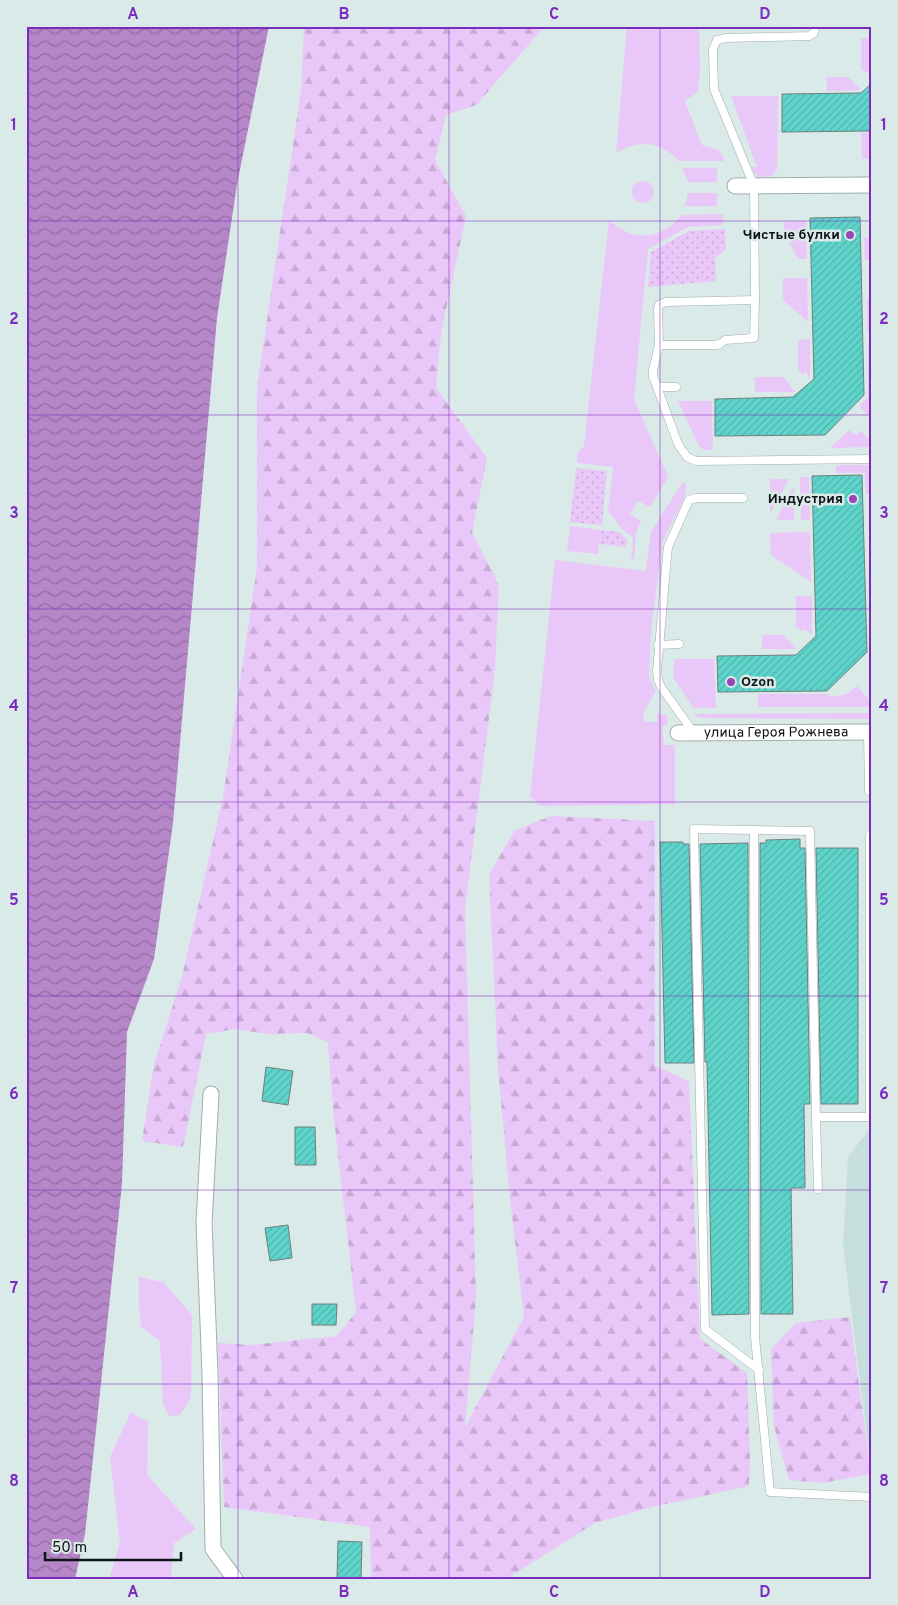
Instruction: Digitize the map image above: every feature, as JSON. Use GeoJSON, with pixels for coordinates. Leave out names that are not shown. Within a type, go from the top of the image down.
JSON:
{"type":"FeatureCollection","features":[{"type":"Feature","properties":{"kind":"street"},"geometry":{"type":"LineString","coordinates":[[735,186],[872,185]]}},
{"type":"Feature","properties":{"kind":"street","name":"улица Героя Рожнева"},"geometry":{"type":"LineString","coordinates":[[678,733],[870,732]]}},
{"type":"Feature","properties":{"kind":"street"},"geometry":{"type":"LineString","coordinates":[[211,1094],[204,1224],[210,1373],[212,1549],[235,1579]]}},
{"type":"Feature","properties":{"kind":"lane"},"geometry":{"type":"LineString","coordinates":[[659,345],[716,345],[725,340],[754,338],[756,336],[754,186],[714,89],[713,50],[716,40],[726,38],[809,36],[814,33],[816,26]]}},
{"type":"Feature","properties":{"kind":"lane"},"geometry":{"type":"LineString","coordinates":[[756,300],[663,303],[658,309],[659,345],[653,370],[657,387],[678,444],[686,457],[696,461],[872,459]]}},
{"type":"Feature","properties":{"kind":"lane"},"geometry":{"type":"LineString","coordinates":[[657,387],[676,387]]}},
{"type":"Feature","properties":{"kind":"lane"},"geometry":{"type":"LineString","coordinates":[[694,733],[658,680],[658,645],[668,546],[689,500],[697,498],[743,498]]}},
{"type":"Feature","properties":{"kind":"lane"},"geometry":{"type":"LineString","coordinates":[[658,645],[679,644]]}},
{"type":"Feature","properties":{"kind":"lane"},"geometry":{"type":"LineString","coordinates":[[870,732],[870,791]]}},
{"type":"Feature","properties":{"kind":"lane"},"geometry":{"type":"LineString","coordinates":[[759,1370],[705,1329],[694,828],[810,831],[818,1189]]}},
{"type":"Feature","properties":{"kind":"lane"},"geometry":{"type":"LineString","coordinates":[[754,830],[755,1336],[770,1492],[872,1497]]}},
{"type":"Feature","properties":{"kind":"lane"},"geometry":{"type":"LineString","coordinates":[[816,1117],[870,1116],[870,835]]}},
{"type":"Feature","properties":{"kind":"shaded area"},"geometry":{"type":"Polygon","coordinates":[[[872,1126],[872,1476],[843,1244],[848,1157],[872,1126]]]}},
{"type":"Feature","properties":{"kind":"green space"},"geometry":{"type":"Polygon","coordinates":[[[304,26],[545,26],[476,105],[446,115],[435,160],[466,216],[441,333],[436,388],[487,458],[472,532],[499,585],[495,669],[465,909],[476,1297],[465,1427],[524,1317],[510,1199],[498,1067],[489,875],[514,831],[551,816],[655,821],[655,1066],[689,1081],[700,1339],[747,1373],[749,1486],[656,1506],[595,1523],[506,1579],[371,1579],[370,1527],[224,1507],[218,1343],[252,1345],[337,1336],[356,1312],[333,1110],[328,1042],[307,1033],[267,1034],[235,1029],[206,1034],[183,1147],[142,1141],[154,1064],[182,977],[223,797],[257,567],[257,387],[301,91],[304,26]]]}},
{"type":"Feature","properties":{"kind":"green space"},"geometry":{"type":"Polygon","coordinates":[[[627,26],[699,26],[700,72],[698,92],[685,101],[702,145],[717,149],[724,157],[724,161],[679,161],[665,149],[649,144],[633,146],[616,153],[627,26]]]}},
{"type":"Feature","properties":{"kind":"green space"},"geometry":{"type":"Polygon","coordinates":[[[861,38],[872,38],[872,73],[869,71],[867,73],[861,69],[861,38]]]}},
{"type":"Feature","properties":{"kind":"green space"},"geometry":{"type":"Polygon","coordinates":[[[827,77],[848,77],[861,90],[827,91],[827,77]]]}},
{"type":"Feature","properties":{"kind":"green space"},"geometry":{"type":"Polygon","coordinates":[[[731,96],[778,96],[777,169],[772,176],[759,177],[754,173],[751,167],[757,167],[731,96]]]}},
{"type":"Feature","properties":{"kind":"green space"},"geometry":{"type":"Polygon","coordinates":[[[861,133],[872,133],[872,158],[862,159],[861,133]]]}},
{"type":"Feature","properties":{"kind":"green space"},"geometry":{"type":"Polygon","coordinates":[[[682,168],[717,168],[717,182],[688,182],[682,168]]]}},
{"type":"Feature","properties":{"kind":"green space"},"geometry":{"type":"Polygon","coordinates":[[[643,181],[651,184],[654,192],[651,200],[643,203],[635,200],[632,192],[635,184],[643,181]]]}},
{"type":"Feature","properties":{"kind":"green space"},"geometry":{"type":"Polygon","coordinates":[[[688,193],[717,193],[717,206],[685,206],[688,193]]]}},
{"type":"Feature","properties":{"kind":"green space"},"geometry":{"type":"Polygon","coordinates":[[[723,214],[723,225],[688,227],[648,249],[634,399],[668,477],[650,507],[638,501],[630,514],[641,521],[636,533],[634,559],[631,559],[632,536],[624,531],[608,511],[613,467],[577,463],[577,453],[584,446],[609,220],[628,232],[647,236],[665,230],[682,215],[723,214]]]}},
{"type":"Feature","properties":{"kind":"green space"},"geometry":{"type":"Polygon","coordinates":[[[806,221],[807,259],[798,259],[784,233],[784,222],[806,221]]]}},
{"type":"Feature","properties":{"kind":"green space"},"geometry":{"type":"Polygon","coordinates":[[[725,229],[726,249],[715,258],[716,281],[648,287],[651,252],[689,231],[725,229]]]}},
{"type":"Feature","properties":{"kind":"green space"},"geometry":{"type":"Polygon","coordinates":[[[864,238],[872,238],[872,260],[865,260],[864,238]]]}},
{"type":"Feature","properties":{"kind":"green space"},"geometry":{"type":"Polygon","coordinates":[[[783,278],[807,278],[808,322],[783,300],[783,278]]]}},
{"type":"Feature","properties":{"kind":"green space"},"geometry":{"type":"Polygon","coordinates":[[[867,298],[872,298],[872,332],[867,332],[867,298]]]}},
{"type":"Feature","properties":{"kind":"green space"},"geometry":{"type":"Polygon","coordinates":[[[810,339],[810,378],[805,372],[803,375],[798,369],[798,340],[810,339]]]}},
{"type":"Feature","properties":{"kind":"green space"},"geometry":{"type":"Polygon","coordinates":[[[868,342],[872,342],[872,411],[868,415],[859,406],[868,397],[868,342]]]}},
{"type":"Feature","properties":{"kind":"green space"},"geometry":{"type":"Polygon","coordinates":[[[755,377],[784,377],[795,392],[755,392],[755,377]]]}},
{"type":"Feature","properties":{"kind":"green space"},"geometry":{"type":"Polygon","coordinates":[[[678,401],[712,401],[713,450],[704,450],[699,446],[678,401]]]}},
{"type":"Feature","properties":{"kind":"green space"},"geometry":{"type":"Polygon","coordinates":[[[849,430],[856,435],[861,431],[872,442],[872,447],[830,448],[849,430]]]}},
{"type":"Feature","properties":{"kind":"green space"},"geometry":{"type":"Polygon","coordinates":[[[836,465],[872,465],[872,494],[866,494],[865,473],[836,473],[836,465]]]}},
{"type":"Feature","properties":{"kind":"green space"},"geometry":{"type":"Polygon","coordinates":[[[576,468],[607,471],[602,525],[570,522],[576,468]]]}},
{"type":"Feature","properties":{"kind":"green space"},"geometry":{"type":"Polygon","coordinates":[[[800,477],[809,477],[810,520],[801,520],[800,477]]]}},
{"type":"Feature","properties":{"kind":"green space"},"geometry":{"type":"Polygon","coordinates":[[[770,479],[789,479],[770,514],[770,479]]]}},
{"type":"Feature","properties":{"kind":"green space"},"geometry":{"type":"Polygon","coordinates":[[[682,483],[686,483],[685,497],[663,541],[651,629],[649,677],[656,691],[643,713],[644,722],[657,722],[658,714],[667,715],[667,725],[662,727],[664,745],[675,745],[675,804],[541,806],[530,797],[555,560],[646,571],[651,532],[682,483]]]}},
{"type":"Feature","properties":{"kind":"green space"},"geometry":{"type":"Polygon","coordinates":[[[794,486],[794,520],[776,520],[794,486]]]}},
{"type":"Feature","properties":{"kind":"green space"},"geometry":{"type":"Polygon","coordinates":[[[570,526],[601,530],[598,554],[567,551],[570,526]]]}},
{"type":"Feature","properties":{"kind":"green space"},"geometry":{"type":"Polygon","coordinates":[[[601,530],[620,532],[627,540],[626,547],[600,544],[601,530]]]}},
{"type":"Feature","properties":{"kind":"green space"},"geometry":{"type":"Polygon","coordinates":[[[810,532],[811,582],[771,555],[770,533],[810,532]]]}},
{"type":"Feature","properties":{"kind":"green space"},"geometry":{"type":"Polygon","coordinates":[[[796,596],[812,596],[812,635],[804,629],[802,631],[796,627],[796,596]]]}},
{"type":"Feature","properties":{"kind":"green space"},"geometry":{"type":"Polygon","coordinates":[[[762,635],[783,635],[797,649],[762,649],[762,635]]]}},
{"type":"Feature","properties":{"kind":"green space"},"geometry":{"type":"Polygon","coordinates":[[[674,659],[714,659],[716,708],[694,708],[674,679],[674,659]]]}},
{"type":"Feature","properties":{"kind":"green space"},"geometry":{"type":"Polygon","coordinates":[[[857,686],[872,703],[872,707],[758,707],[758,694],[828,694],[831,697],[847,694],[857,686]]]}},
{"type":"Feature","properties":{"kind":"green space"},"geometry":{"type":"Polygon","coordinates":[[[872,713],[872,719],[704,718],[694,714],[872,713]]]}},
{"type":"Feature","properties":{"kind":"green space"},"geometry":{"type":"Polygon","coordinates":[[[139,1277],[163,1282],[192,1315],[191,1398],[180,1415],[169,1416],[163,1404],[160,1341],[141,1327],[139,1277]]]}},
{"type":"Feature","properties":{"kind":"green space"},"geometry":{"type":"Polygon","coordinates":[[[850,1317],[871,1474],[823,1483],[789,1480],[774,1426],[771,1349],[796,1323],[850,1317]]]}},
{"type":"Feature","properties":{"kind":"green space"},"geometry":{"type":"Polygon","coordinates":[[[131,1412],[148,1422],[147,1475],[196,1529],[174,1543],[171,1579],[109,1579],[120,1543],[110,1457],[131,1412]]]}},
{"type":"Feature","properties":{"kind":"water"},"geometry":{"type":"Polygon","coordinates":[[[26,26],[269,26],[237,184],[217,318],[173,823],[154,959],[127,1032],[122,1184],[85,1534],[75,1579],[26,1579],[26,26]]]}},
{"type":"Feature","properties":{"kind":"building"},"geometry":{"type":"Polygon","coordinates":[[[872,83],[872,131],[782,132],[782,94],[861,93],[872,83]]]}},
{"type":"Feature","properties":{"kind":"building"},"geometry":{"type":"Polygon","coordinates":[[[860,217],[864,395],[825,435],[715,436],[715,399],[793,397],[814,379],[810,218],[860,217]]]}},
{"type":"Feature","properties":{"kind":"building"},"geometry":{"type":"Polygon","coordinates":[[[862,475],[867,652],[827,691],[718,692],[717,656],[796,655],[816,636],[812,476],[862,475]]]}},
{"type":"Feature","properties":{"kind":"building"},"geometry":{"type":"Polygon","coordinates":[[[800,839],[800,848],[805,848],[810,1104],[804,1104],[805,1188],[791,1188],[793,1314],[761,1314],[760,843],[766,843],[766,840],[800,839]]]}},
{"type":"Feature","properties":{"kind":"building"},"geometry":{"type":"Polygon","coordinates":[[[660,842],[683,842],[683,844],[689,844],[694,1063],[665,1063],[660,842]]]}},
{"type":"Feature","properties":{"kind":"building"},"geometry":{"type":"Polygon","coordinates":[[[748,843],[749,1314],[712,1315],[700,844],[748,843]]]}},
{"type":"Feature","properties":{"kind":"building"},"geometry":{"type":"Polygon","coordinates":[[[816,848],[858,848],[858,1104],[821,1104],[816,848]]]}},
{"type":"Feature","properties":{"kind":"building"},"geometry":{"type":"Polygon","coordinates":[[[266,1067],[293,1071],[288,1105],[262,1101],[266,1067]]]}},
{"type":"Feature","properties":{"kind":"building"},"geometry":{"type":"Polygon","coordinates":[[[295,1127],[315,1127],[316,1165],[295,1165],[295,1127]]]}},
{"type":"Feature","properties":{"kind":"building"},"geometry":{"type":"Polygon","coordinates":[[[288,1225],[292,1258],[270,1261],[265,1228],[288,1225]]]}},
{"type":"Feature","properties":{"kind":"building"},"geometry":{"type":"Polygon","coordinates":[[[312,1304],[337,1304],[336,1325],[312,1325],[312,1304]]]}},
{"type":"Feature","properties":{"kind":"building"},"geometry":{"type":"Polygon","coordinates":[[[338,1541],[362,1542],[361,1579],[337,1579],[338,1541]]]}},
{"type":"Feature","properties":{"kind":"place","name":"Чистые булки"},"geometry":{"type":"Point","coordinates":[850,235]}},
{"type":"Feature","properties":{"kind":"place","name":"Индустрия"},"geometry":{"type":"Point","coordinates":[853,499]}},
{"type":"Feature","properties":{"kind":"place","name":"Ozon"},"geometry":{"type":"Point","coordinates":[731,682]}}]}
